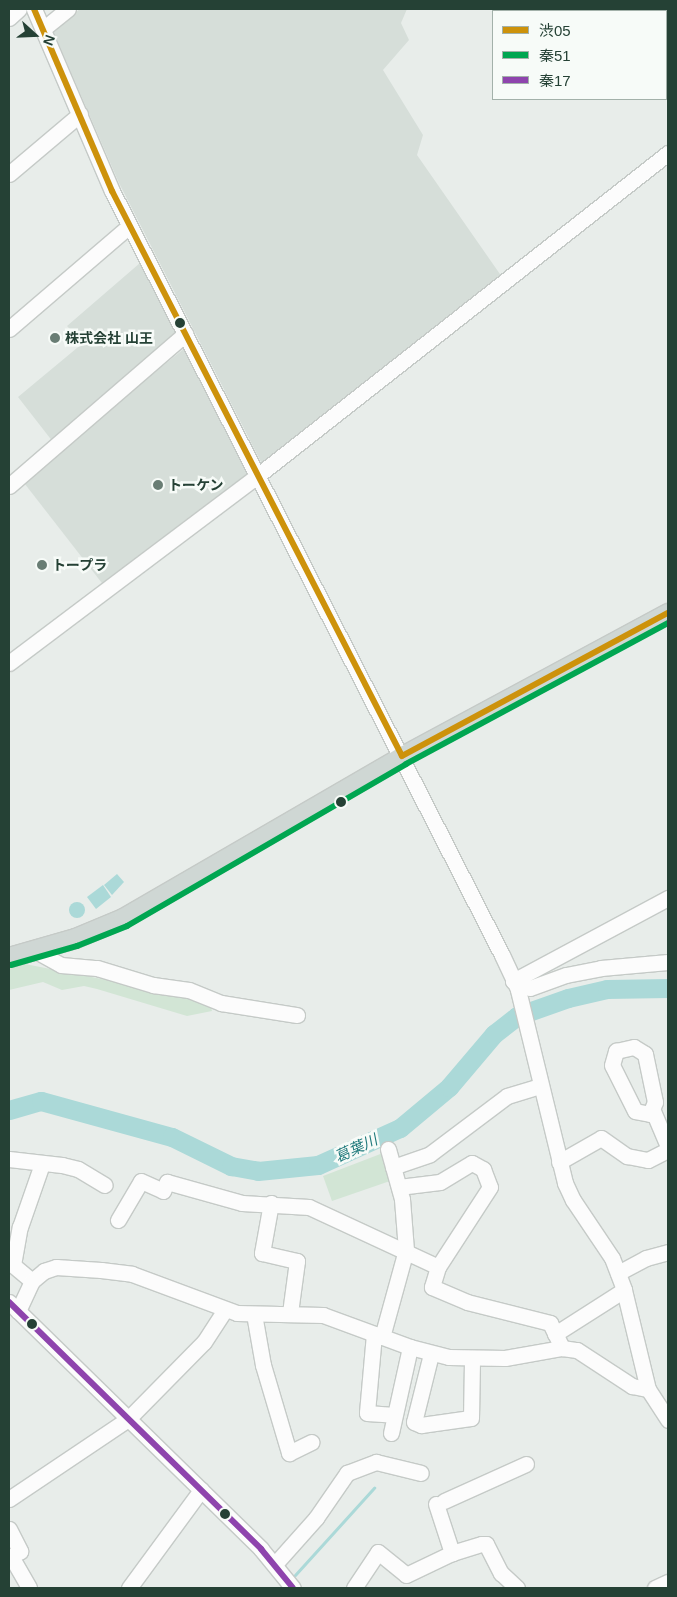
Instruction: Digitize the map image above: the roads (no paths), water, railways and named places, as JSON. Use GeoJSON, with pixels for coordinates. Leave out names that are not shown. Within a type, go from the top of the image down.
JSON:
{"type":"FeatureCollection","features":[{"type":"Feature","properties":{"kind":"main road"},"geometry":{"type":"LineString","coordinates":[[9,957],[75,938],[123,918],[402,756],[668,613]]}},
{"type":"Feature","properties":{"kind":"street"},"geometry":{"type":"LineString","coordinates":[[9,18],[19,9]]}},
{"type":"Feature","properties":{"kind":"street"},"geometry":{"type":"LineString","coordinates":[[34,9],[130,226],[402,756],[516,986],[559,1162],[573,1200],[612,1258],[624,1290],[648,1389],[668,1420]]}},
{"type":"Feature","properties":{"kind":"street"},"geometry":{"type":"LineString","coordinates":[[43,29],[68,9]]}},
{"type":"Feature","properties":{"kind":"street"},"geometry":{"type":"LineString","coordinates":[[9,174],[80,114]]}},
{"type":"Feature","properties":{"kind":"street"},"geometry":{"type":"LineString","coordinates":[[9,664],[257,476],[668,153]]}},
{"type":"Feature","properties":{"kind":"street"},"geometry":{"type":"LineString","coordinates":[[9,329],[130,226]]}},
{"type":"Feature","properties":{"kind":"street"},"geometry":{"type":"LineString","coordinates":[[9,486],[185,334]]}},
{"type":"Feature","properties":{"kind":"street"},"geometry":{"type":"LineString","coordinates":[[516,986],[668,898]]}},
{"type":"Feature","properties":{"kind":"street"},"geometry":{"type":"LineString","coordinates":[[34,950],[61,965],[97,968],[153,984],[189,990],[221,1003],[297,1015]]}},
{"type":"Feature","properties":{"kind":"street"},"geometry":{"type":"LineString","coordinates":[[516,986],[530,988],[566,975],[601,968],[668,962]]}},
{"type":"Feature","properties":{"kind":"street"},"geometry":{"type":"LineString","coordinates":[[393,1167],[430,1154],[507,1096],[540,1086]]}},
{"type":"Feature","properties":{"kind":"street"},"geometry":{"type":"LineString","coordinates":[[653,1111],[668,1146]]}},
{"type":"Feature","properties":{"kind":"street"},"geometry":{"type":"LineString","coordinates":[[559,1162],[600,1138],[627,1156],[648,1160],[668,1150]]}},
{"type":"Feature","properties":{"kind":"street"},"geometry":{"type":"LineString","coordinates":[[388,1148],[399,1187],[406,1250],[378,1335],[367,1414],[394,1415]]}},
{"type":"Feature","properties":{"kind":"street"},"geometry":{"type":"LineString","coordinates":[[9,1159],[78,1170],[105,1185]]}},
{"type":"Feature","properties":{"kind":"street"},"geometry":{"type":"LineString","coordinates":[[399,1187],[440,1182],[472,1163],[484,1169],[488,1176],[488,1192],[438,1267],[432,1286],[466,1302],[550,1323],[562,1348]]}},
{"type":"Feature","properties":{"kind":"street"},"geometry":{"type":"LineString","coordinates":[[32,1282],[13,1265],[20,1227],[42,1164]]}},
{"type":"Feature","properties":{"kind":"street"},"geometry":{"type":"LineString","coordinates":[[118,1220],[141,1181],[163,1191],[168,1182],[242,1204],[271,1203],[309,1207],[406,1250],[438,1267]]}},
{"type":"Feature","properties":{"kind":"street"},"geometry":{"type":"LineString","coordinates":[[271,1203],[262,1253],[297,1261],[290,1313]]}},
{"type":"Feature","properties":{"kind":"street"},"geometry":{"type":"LineString","coordinates":[[618,1273],[646,1258],[668,1252]]}},
{"type":"Feature","properties":{"kind":"street"},"geometry":{"type":"LineString","coordinates":[[290,1587],[275,1564],[13,1307],[32,1282],[44,1271],[56,1267],[117,1272],[145,1278],[225,1310],[254,1314],[290,1313],[323,1315],[431,1354],[472,1359],[562,1348],[586,1354],[632,1386],[648,1389]]}},
{"type":"Feature","properties":{"kind":"street"},"geometry":{"type":"LineString","coordinates":[[555,1334],[624,1290]]}},
{"type":"Feature","properties":{"kind":"street"},"geometry":{"type":"LineString","coordinates":[[9,1499],[128,1419],[204,1342],[225,1310]]}},
{"type":"Feature","properties":{"kind":"street"},"geometry":{"type":"LineString","coordinates":[[254,1314],[263,1365],[289,1453],[312,1442]]}},
{"type":"Feature","properties":{"kind":"street"},"geometry":{"type":"LineString","coordinates":[[391,1433],[410,1347]]}},
{"type":"Feature","properties":{"kind":"street"},"geometry":{"type":"LineString","coordinates":[[431,1354],[414,1422],[420,1424],[471,1418],[472,1359]]}},
{"type":"Feature","properties":{"kind":"street"},"geometry":{"type":"LineString","coordinates":[[275,1564],[316,1518],[347,1473],[376,1462],[421,1474]]}},
{"type":"Feature","properties":{"kind":"street"},"geometry":{"type":"LineString","coordinates":[[452,1553],[440,1502],[526,1464]]}},
{"type":"Feature","properties":{"kind":"street"},"geometry":{"type":"LineString","coordinates":[[129,1588],[201,1490]]}},
{"type":"Feature","properties":{"kind":"street"},"geometry":{"type":"LineString","coordinates":[[9,1529],[20,1551],[10,1558],[29,1588]]}},
{"type":"Feature","properties":{"kind":"street"},"geometry":{"type":"LineString","coordinates":[[354,1588],[378,1552],[406,1575],[452,1553],[486,1544],[501,1574],[516,1588]]}},
{"type":"Feature","properties":{"kind":"street"},"geometry":{"type":"LineString","coordinates":[[655,1588],[668,1582]]}},
{"type":"Feature","properties":{"kind":"water"},"geometry":{"type":"Polygon","coordinates":[[[117,874],[124,882],[112,895],[104,885],[117,874]]]}},
{"type":"Feature","properties":{"kind":"water"},"geometry":{"type":"Polygon","coordinates":[[[103,885],[111,897],[96,909],[87,897],[103,885]]]}},
{"type":"Feature","properties":{"kind":"water"},"geometry":{"type":"Polygon","coordinates":[[[77,902],[83,904],[85,910],[83,916],[77,918],[71,916],[69,910],[71,904],[77,902]]]}},
{"type":"Feature","properties":{"kind":"waterway","name":"葛葉川"},"geometry":{"type":"LineString","coordinates":[[9,1110],[41,1101],[172,1137],[231,1166],[258,1171],[318,1165],[400,1128],[449,1087],[494,1034],[517,1016],[568,998],[607,989],[668,988]]}},
{"type":"Feature","properties":{"kind":"waterway"},"geometry":{"type":"LineString","coordinates":[[295,1575],[374,1488]]}},
{"type":"Feature","properties":{"kind":"place","name":"株式会社 山王"},"geometry":{"type":"Point","coordinates":[55,338]}},
{"type":"Feature","properties":{"kind":"place","name":"トーケン"},"geometry":{"type":"Point","coordinates":[158,485]}},
{"type":"Feature","properties":{"kind":"place","name":"トープラ"},"geometry":{"type":"Point","coordinates":[42,565]}}]}
